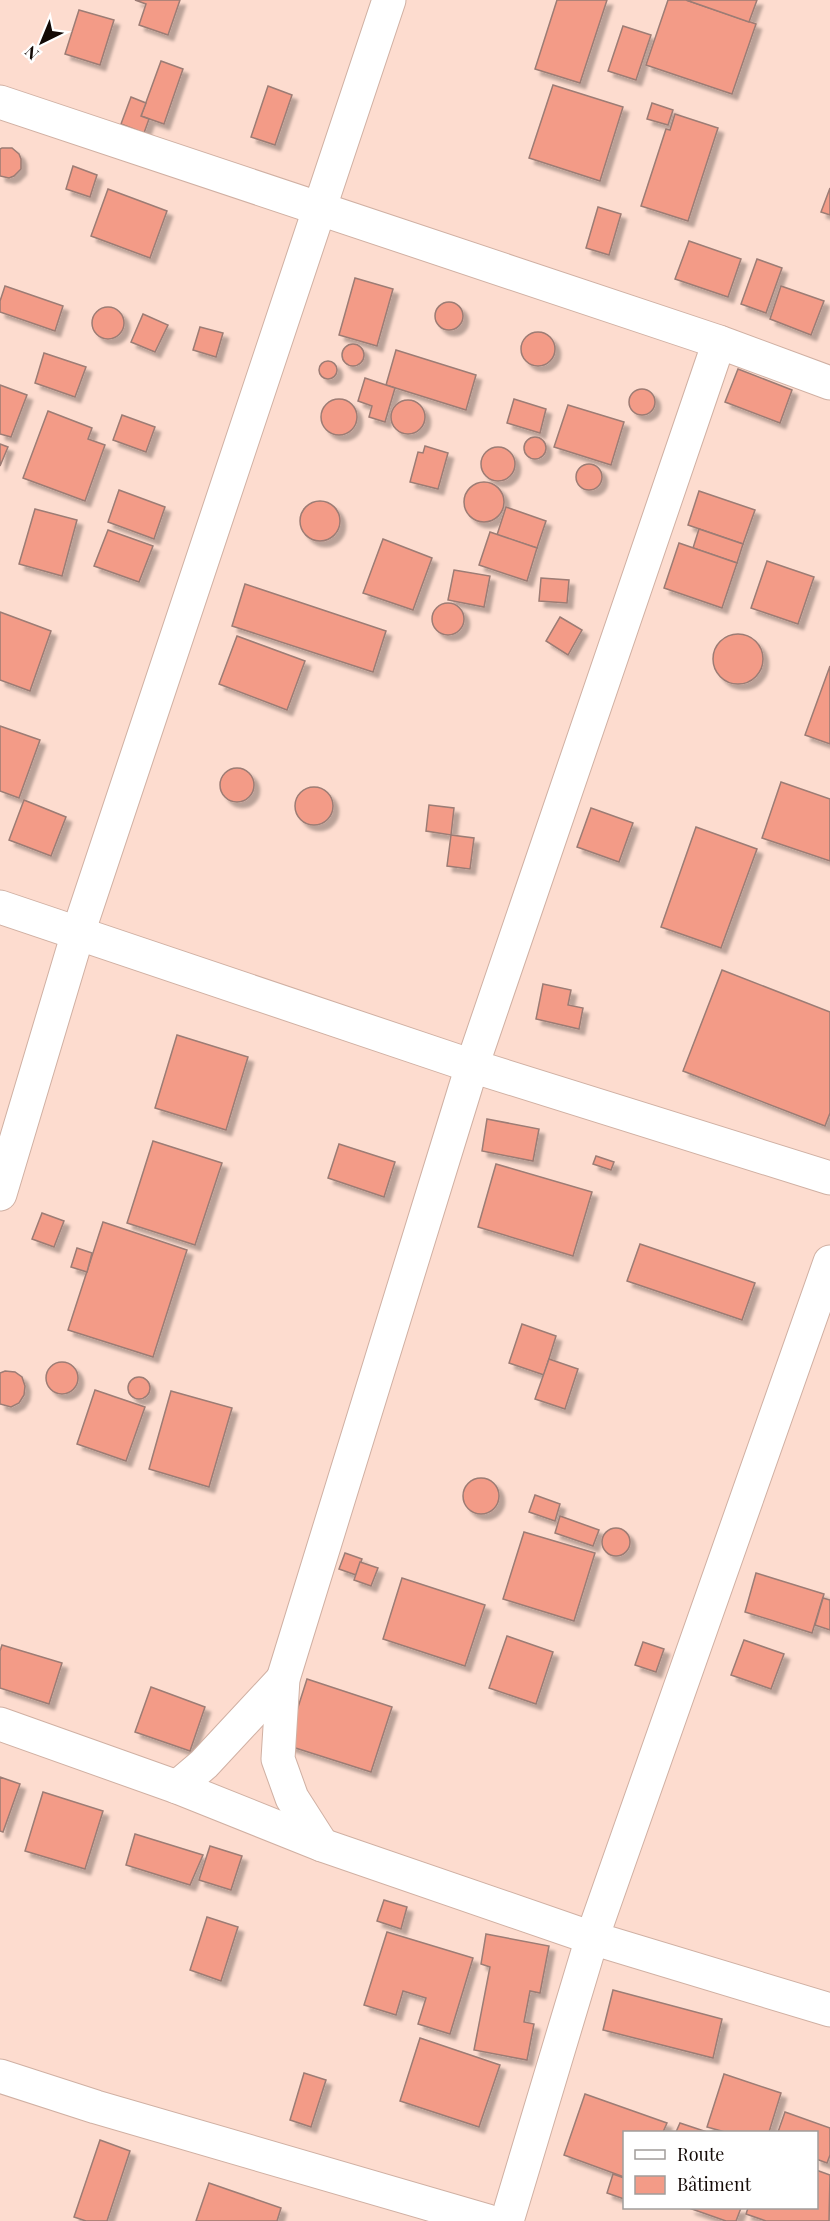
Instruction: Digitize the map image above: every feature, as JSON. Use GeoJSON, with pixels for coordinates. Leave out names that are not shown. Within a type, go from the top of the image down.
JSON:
{"type":"FeatureCollection","features":[{"type":"Feature","properties":{"kind":"street"},"geometry":{"type":"LineString","coordinates":[[0,1194],[78,933],[389,0]]}},
{"type":"Feature","properties":{"kind":"street"},"geometry":{"type":"LineString","coordinates":[[0,102],[719,342],[830,383]]}},
{"type":"Feature","properties":{"kind":"street"},"geometry":{"type":"LineString","coordinates":[[322,1845],[292,1798],[278,1759],[283,1679],[472,1066],[719,342]]}},
{"type":"Feature","properties":{"kind":"street"},"geometry":{"type":"LineString","coordinates":[[0,907],[472,1066],[830,1178]]}},
{"type":"Feature","properties":{"kind":"street"},"geometry":{"type":"LineString","coordinates":[[507,2221],[592,1938],[830,1262]]}},
{"type":"Feature","properties":{"kind":"street"},"geometry":{"type":"LineString","coordinates":[[177,1787],[204,1764],[283,1679]]}},
{"type":"Feature","properties":{"kind":"street"},"geometry":{"type":"LineString","coordinates":[[0,1724],[177,1787],[322,1845],[592,1938],[830,2010]]}},
{"type":"Feature","properties":{"kind":"street"},"geometry":{"type":"LineString","coordinates":[[0,2076],[96,2108],[488,2221]]}},
{"type":"Feature","properties":{"kind":"building"},"geometry":{"type":"Polygon","coordinates":[[[135,0],[180,0],[168,35],[139,25],[146,4],[135,0]]]}},
{"type":"Feature","properties":{"kind":"building"},"geometry":{"type":"Polygon","coordinates":[[[557,0],[607,0],[580,83],[535,69],[557,0]]]}},
{"type":"Feature","properties":{"kind":"building"},"geometry":{"type":"Polygon","coordinates":[[[668,0],[686,0],[756,24],[732,94],[646,65],[668,0]]]}},
{"type":"Feature","properties":{"kind":"building"},"geometry":{"type":"Polygon","coordinates":[[[686,0],[757,0],[749,22],[686,0]]]}},
{"type":"Feature","properties":{"kind":"building"},"geometry":{"type":"Polygon","coordinates":[[[79,10],[114,20],[100,65],[65,54],[79,10]]]}},
{"type":"Feature","properties":{"kind":"building"},"geometry":{"type":"Polygon","coordinates":[[[623,26],[651,35],[636,80],[608,71],[623,26]]]}},
{"type":"Feature","properties":{"kind":"building"},"geometry":{"type":"Polygon","coordinates":[[[161,61],[183,69],[164,124],[141,116],[161,61]]]}},
{"type":"Feature","properties":{"kind":"building"},"geometry":{"type":"Polygon","coordinates":[[[553,85],[623,107],[600,181],[529,158],[553,85]]]}},
{"type":"Feature","properties":{"kind":"building"},"geometry":{"type":"Polygon","coordinates":[[[268,86],[292,95],[275,145],[251,137],[268,86]]]}},
{"type":"Feature","properties":{"kind":"building"},"geometry":{"type":"Polygon","coordinates":[[[131,97],[146,103],[141,116],[149,119],[144,133],[121,124],[131,97]]]}},
{"type":"Feature","properties":{"kind":"building"},"geometry":{"type":"Polygon","coordinates":[[[652,103],[673,110],[668,125],[647,119],[652,103]]]}},
{"type":"Feature","properties":{"kind":"building"},"geometry":{"type":"Polygon","coordinates":[[[675,114],[718,128],[688,221],[641,206],[666,129],[670,130],[675,114]]]}},
{"type":"Feature","properties":{"kind":"building"},"geometry":{"type":"Polygon","coordinates":[[[12,148],[21,159],[21,169],[9,178],[0,176],[0,149],[12,148]]]}},
{"type":"Feature","properties":{"kind":"building"},"geometry":{"type":"Polygon","coordinates":[[[73,166],[97,175],[90,197],[66,189],[73,166]]]}},
{"type":"Feature","properties":{"kind":"building"},"geometry":{"type":"Polygon","coordinates":[[[830,188],[830,215],[821,212],[830,188]]]}},
{"type":"Feature","properties":{"kind":"building"},"geometry":{"type":"Polygon","coordinates":[[[108,189],[167,211],[150,258],[91,236],[108,189]]]}},
{"type":"Feature","properties":{"kind":"building"},"geometry":{"type":"Polygon","coordinates":[[[598,207],[621,214],[609,255],[586,248],[598,207]]]}},
{"type":"Feature","properties":{"kind":"building"},"geometry":{"type":"Polygon","coordinates":[[[689,241],[741,259],[728,297],[675,279],[689,241]]]}},
{"type":"Feature","properties":{"kind":"building"},"geometry":{"type":"Polygon","coordinates":[[[757,259],[782,268],[766,313],[741,304],[757,259]]]}},
{"type":"Feature","properties":{"kind":"building"},"geometry":{"type":"Polygon","coordinates":[[[355,278],[393,289],[377,346],[339,335],[355,278]]]}},
{"type":"Feature","properties":{"kind":"building"},"geometry":{"type":"Polygon","coordinates":[[[5,286],[63,306],[55,331],[0,312],[0,301],[5,286]]]}},
{"type":"Feature","properties":{"kind":"building"},"geometry":{"type":"Polygon","coordinates":[[[781,286],[824,301],[811,335],[770,319],[781,286]]]}},
{"type":"Feature","properties":{"kind":"building"},"geometry":{"type":"Polygon","coordinates":[[[449,302],[459,306],[463,316],[459,326],[449,330],[439,326],[435,316],[439,306],[449,302]]]}},
{"type":"Feature","properties":{"kind":"building"},"geometry":{"type":"Polygon","coordinates":[[[108,307],[119,312],[124,323],[119,334],[108,339],[97,334],[92,323],[97,312],[108,307]]]}},
{"type":"Feature","properties":{"kind":"building"},"geometry":{"type":"Polygon","coordinates":[[[143,314],[168,325],[155,352],[131,342],[143,314]]]}},
{"type":"Feature","properties":{"kind":"building"},"geometry":{"type":"Polygon","coordinates":[[[200,327],[223,333],[216,357],[193,350],[200,327]]]}},
{"type":"Feature","properties":{"kind":"building"},"geometry":{"type":"Polygon","coordinates":[[[538,332],[550,337],[555,349],[550,361],[538,366],[526,361],[521,349],[526,337],[538,332]]]}},
{"type":"Feature","properties":{"kind":"building"},"geometry":{"type":"Polygon","coordinates":[[[353,344],[361,347],[364,355],[361,363],[353,366],[345,363],[342,355],[345,347],[353,344]]]}},
{"type":"Feature","properties":{"kind":"building"},"geometry":{"type":"Polygon","coordinates":[[[396,350],[476,375],[466,410],[386,385],[396,350]]]}},
{"type":"Feature","properties":{"kind":"building"},"geometry":{"type":"Polygon","coordinates":[[[44,353],[86,367],[75,397],[35,383],[44,353]]]}},
{"type":"Feature","properties":{"kind":"building"},"geometry":{"type":"Polygon","coordinates":[[[328,361],[334,364],[337,370],[334,376],[328,379],[322,376],[319,370],[322,364],[328,361]]]}},
{"type":"Feature","properties":{"kind":"building"},"geometry":{"type":"Polygon","coordinates":[[[738,369],[792,390],[780,423],[725,402],[738,369]]]}},
{"type":"Feature","properties":{"kind":"building"},"geometry":{"type":"Polygon","coordinates":[[[365,378],[395,388],[385,422],[369,417],[372,406],[358,401],[365,378]]]}},
{"type":"Feature","properties":{"kind":"building"},"geometry":{"type":"Polygon","coordinates":[[[0,385],[27,395],[11,437],[0,434],[0,385]]]}},
{"type":"Feature","properties":{"kind":"building"},"geometry":{"type":"Polygon","coordinates":[[[642,389],[651,393],[655,402],[651,411],[642,415],[633,411],[629,402],[633,393],[642,389]]]}},
{"type":"Feature","properties":{"kind":"building"},"geometry":{"type":"Polygon","coordinates":[[[339,399],[352,404],[357,417],[352,430],[339,435],[326,430],[321,417],[326,404],[339,399]]]}},
{"type":"Feature","properties":{"kind":"building"},"geometry":{"type":"Polygon","coordinates":[[[514,399],[546,409],[540,433],[507,423],[514,399]]]}},
{"type":"Feature","properties":{"kind":"building"},"geometry":{"type":"Polygon","coordinates":[[[408,400],[420,405],[425,417],[420,429],[408,434],[396,429],[391,417],[396,405],[408,400]]]}},
{"type":"Feature","properties":{"kind":"building"},"geometry":{"type":"Polygon","coordinates":[[[568,405],[624,422],[611,465],[554,447],[568,405]]]}},
{"type":"Feature","properties":{"kind":"building"},"geometry":{"type":"Polygon","coordinates":[[[48,411],[92,428],[88,439],[105,445],[85,501],[23,478],[48,411]]]}},
{"type":"Feature","properties":{"kind":"building"},"geometry":{"type":"Polygon","coordinates":[[[122,415],[155,427],[146,452],[113,440],[122,415]]]}},
{"type":"Feature","properties":{"kind":"building"},"geometry":{"type":"Polygon","coordinates":[[[535,437],[543,440],[546,448],[543,456],[535,459],[527,456],[524,448],[527,440],[535,437]]]}},
{"type":"Feature","properties":{"kind":"building"},"geometry":{"type":"Polygon","coordinates":[[[0,444],[8,447],[0,466],[0,444]]]}},
{"type":"Feature","properties":{"kind":"building"},"geometry":{"type":"Polygon","coordinates":[[[425,446],[448,453],[438,489],[410,482],[418,452],[423,453],[425,446]]]}},
{"type":"Feature","properties":{"kind":"building"},"geometry":{"type":"Polygon","coordinates":[[[498,447],[510,452],[515,464],[510,476],[498,481],[486,476],[481,464],[486,452],[498,447]]]}},
{"type":"Feature","properties":{"kind":"building"},"geometry":{"type":"Polygon","coordinates":[[[589,464],[598,468],[602,477],[598,486],[589,490],[580,486],[576,477],[580,468],[589,464]]]}},
{"type":"Feature","properties":{"kind":"building"},"geometry":{"type":"Polygon","coordinates":[[[484,482],[498,488],[504,502],[498,516],[484,522],[470,516],[464,502],[470,488],[484,482]]]}},
{"type":"Feature","properties":{"kind":"building"},"geometry":{"type":"Polygon","coordinates":[[[119,490],[165,507],[154,539],[108,522],[119,490]]]}},
{"type":"Feature","properties":{"kind":"building"},"geometry":{"type":"Polygon","coordinates":[[[699,491],[755,510],[743,544],[688,525],[699,491]]]}},
{"type":"Feature","properties":{"kind":"building"},"geometry":{"type":"Polygon","coordinates":[[[320,501],[334,507],[340,521],[334,535],[320,541],[306,535],[300,521],[306,507],[320,501]]]}},
{"type":"Feature","properties":{"kind":"building"},"geometry":{"type":"Polygon","coordinates":[[[506,507],[546,521],[537,548],[497,535],[506,507]]]}},
{"type":"Feature","properties":{"kind":"building"},"geometry":{"type":"Polygon","coordinates":[[[35,509],[77,520],[62,576],[19,564],[35,509]]]}},
{"type":"Feature","properties":{"kind":"building"},"geometry":{"type":"Polygon","coordinates":[[[699,529],[743,544],[737,563],[693,548],[699,529]]]}},
{"type":"Feature","properties":{"kind":"building"},"geometry":{"type":"Polygon","coordinates":[[[108,530],[153,546],[139,582],[94,566],[108,530]]]}},
{"type":"Feature","properties":{"kind":"building"},"geometry":{"type":"Polygon","coordinates":[[[490,532],[537,548],[527,581],[479,565],[490,532]]]}},
{"type":"Feature","properties":{"kind":"building"},"geometry":{"type":"Polygon","coordinates":[[[383,539],[432,558],[413,610],[363,593],[383,539]]]}},
{"type":"Feature","properties":{"kind":"building"},"geometry":{"type":"Polygon","coordinates":[[[679,543],[737,563],[722,608],[664,588],[679,543]]]}},
{"type":"Feature","properties":{"kind":"building"},"geometry":{"type":"Polygon","coordinates":[[[767,561],[814,577],[798,624],[751,608],[767,561]]]}},
{"type":"Feature","properties":{"kind":"building"},"geometry":{"type":"Polygon","coordinates":[[[454,570],[490,576],[484,607],[448,600],[454,570]]]}},
{"type":"Feature","properties":{"kind":"building"},"geometry":{"type":"Polygon","coordinates":[[[541,578],[569,580],[567,603],[539,601],[541,578]]]}},
{"type":"Feature","properties":{"kind":"building"},"geometry":{"type":"Polygon","coordinates":[[[245,584],[386,631],[373,672],[232,626],[245,584]]]}},
{"type":"Feature","properties":{"kind":"building"},"geometry":{"type":"Polygon","coordinates":[[[448,603],[460,607],[464,619],[460,631],[448,635],[436,631],[432,619],[436,607],[448,603]]]}},
{"type":"Feature","properties":{"kind":"building"},"geometry":{"type":"Polygon","coordinates":[[[0,612],[51,631],[30,691],[0,680],[0,612]]]}},
{"type":"Feature","properties":{"kind":"building"},"geometry":{"type":"Polygon","coordinates":[[[560,617],[582,630],[568,655],[546,641],[560,617]]]}},
{"type":"Feature","properties":{"kind":"building"},"geometry":{"type":"Polygon","coordinates":[[[733,634],[743,634],[756,641],[763,654],[763,664],[756,677],[743,684],[733,684],[724,680],[717,673],[713,664],[713,654],[717,645],[724,638],[733,634]]]}},
{"type":"Feature","properties":{"kind":"building"},"geometry":{"type":"Polygon","coordinates":[[[237,636],[305,661],[287,710],[219,684],[237,636]]]}},
{"type":"Feature","properties":{"kind":"building"},"geometry":{"type":"Polygon","coordinates":[[[830,666],[830,744],[805,735],[830,666]]]}},
{"type":"Feature","properties":{"kind":"building"},"geometry":{"type":"Polygon","coordinates":[[[0,726],[40,740],[19,798],[0,791],[0,726]]]}},
{"type":"Feature","properties":{"kind":"building"},"geometry":{"type":"Polygon","coordinates":[[[237,768],[249,773],[254,785],[249,797],[237,802],[225,797],[220,785],[225,773],[237,768]]]}},
{"type":"Feature","properties":{"kind":"building"},"geometry":{"type":"Polygon","coordinates":[[[781,782],[830,799],[830,861],[762,838],[781,782]]]}},
{"type":"Feature","properties":{"kind":"building"},"geometry":{"type":"Polygon","coordinates":[[[314,787],[327,793],[333,806],[327,819],[314,825],[301,819],[295,806],[301,793],[314,787]]]}},
{"type":"Feature","properties":{"kind":"building"},"geometry":{"type":"Polygon","coordinates":[[[24,800],[66,817],[51,856],[9,840],[24,800]]]}},
{"type":"Feature","properties":{"kind":"building"},"geometry":{"type":"Polygon","coordinates":[[[429,805],[454,808],[451,835],[426,831],[429,805]]]}},
{"type":"Feature","properties":{"kind":"building"},"geometry":{"type":"Polygon","coordinates":[[[591,808],[633,823],[619,862],[577,847],[591,808]]]}},
{"type":"Feature","properties":{"kind":"building"},"geometry":{"type":"Polygon","coordinates":[[[696,827],[757,849],[721,948],[661,927],[696,827]]]}},
{"type":"Feature","properties":{"kind":"building"},"geometry":{"type":"Polygon","coordinates":[[[451,835],[474,838],[470,869],[447,866],[451,835]]]}},
{"type":"Feature","properties":{"kind":"building"},"geometry":{"type":"Polygon","coordinates":[[[722,970],[830,1012],[830,1113],[825,1126],[683,1071],[722,970]]]}},
{"type":"Feature","properties":{"kind":"building"},"geometry":{"type":"Polygon","coordinates":[[[543,984],[571,990],[568,1005],[583,1008],[579,1029],[536,1019],[543,984]]]}},
{"type":"Feature","properties":{"kind":"building"},"geometry":{"type":"Polygon","coordinates":[[[177,1035],[248,1057],[226,1130],[155,1108],[177,1035]]]}},
{"type":"Feature","properties":{"kind":"building"},"geometry":{"type":"Polygon","coordinates":[[[487,1119],[539,1129],[533,1161],[482,1151],[487,1119]]]}},
{"type":"Feature","properties":{"kind":"building"},"geometry":{"type":"Polygon","coordinates":[[[153,1141],[222,1163],[195,1245],[127,1223],[153,1141]]]}},
{"type":"Feature","properties":{"kind":"building"},"geometry":{"type":"Polygon","coordinates":[[[339,1144],[395,1162],[384,1197],[328,1178],[339,1144]]]}},
{"type":"Feature","properties":{"kind":"building"},"geometry":{"type":"Polygon","coordinates":[[[596,1156],[614,1162],[611,1170],[593,1164],[596,1156]]]}},
{"type":"Feature","properties":{"kind":"building"},"geometry":{"type":"Polygon","coordinates":[[[496,1164],[592,1192],[573,1256],[478,1227],[496,1164]]]}},
{"type":"Feature","properties":{"kind":"building"},"geometry":{"type":"Polygon","coordinates":[[[42,1213],[64,1221],[54,1247],[32,1239],[42,1213]]]}},
{"type":"Feature","properties":{"kind":"building"},"geometry":{"type":"Polygon","coordinates":[[[103,1222],[187,1250],[153,1357],[68,1330],[103,1222]]]}},
{"type":"Feature","properties":{"kind":"building"},"geometry":{"type":"Polygon","coordinates":[[[640,1244],[755,1283],[742,1320],[627,1281],[640,1244]]]}},
{"type":"Feature","properties":{"kind":"building"},"geometry":{"type":"Polygon","coordinates":[[[77,1248],[92,1253],[87,1272],[71,1267],[77,1248]]]}},
{"type":"Feature","properties":{"kind":"building"},"geometry":{"type":"Polygon","coordinates":[[[522,1324],[556,1336],[544,1375],[509,1363],[522,1324]]]}},
{"type":"Feature","properties":{"kind":"building"},"geometry":{"type":"Polygon","coordinates":[[[549,1359],[578,1369],[565,1409],[535,1399],[549,1359]]]}},
{"type":"Feature","properties":{"kind":"building"},"geometry":{"type":"Polygon","coordinates":[[[62,1362],[73,1367],[78,1378],[73,1389],[62,1394],[51,1389],[46,1378],[51,1367],[62,1362]]]}},
{"type":"Feature","properties":{"kind":"building"},"geometry":{"type":"Polygon","coordinates":[[[15,1372],[22,1377],[25,1386],[24,1395],[19,1403],[11,1407],[0,1404],[0,1373],[15,1372]]]}},
{"type":"Feature","properties":{"kind":"building"},"geometry":{"type":"Polygon","coordinates":[[[139,1377],[149,1384],[150,1388],[143,1398],[139,1399],[129,1392],[128,1388],[135,1378],[139,1377]]]}},
{"type":"Feature","properties":{"kind":"building"},"geometry":{"type":"Polygon","coordinates":[[[95,1390],[145,1407],[126,1461],[77,1444],[95,1390]]]}},
{"type":"Feature","properties":{"kind":"building"},"geometry":{"type":"Polygon","coordinates":[[[171,1391],[232,1408],[209,1487],[149,1469],[171,1391]]]}},
{"type":"Feature","properties":{"kind":"building"},"geometry":{"type":"Polygon","coordinates":[[[481,1478],[494,1483],[499,1496],[494,1509],[481,1514],[468,1509],[463,1496],[468,1483],[481,1478]]]}},
{"type":"Feature","properties":{"kind":"building"},"geometry":{"type":"Polygon","coordinates":[[[535,1495],[560,1504],[555,1521],[529,1512],[535,1495]]]}},
{"type":"Feature","properties":{"kind":"building"},"geometry":{"type":"Polygon","coordinates":[[[560,1516],[599,1530],[593,1546],[555,1533],[560,1516]]]}},
{"type":"Feature","properties":{"kind":"building"},"geometry":{"type":"Polygon","coordinates":[[[616,1528],[626,1532],[630,1542],[626,1552],[616,1556],[606,1552],[602,1542],[606,1532],[616,1528]]]}},
{"type":"Feature","properties":{"kind":"building"},"geometry":{"type":"Polygon","coordinates":[[[524,1532],[595,1553],[574,1621],[503,1599],[524,1532]]]}},
{"type":"Feature","properties":{"kind":"building"},"geometry":{"type":"Polygon","coordinates":[[[345,1553],[362,1559],[356,1575],[339,1569],[345,1553]]]}},
{"type":"Feature","properties":{"kind":"building"},"geometry":{"type":"Polygon","coordinates":[[[360,1562],[378,1568],[371,1586],[354,1580],[360,1562]]]}},
{"type":"Feature","properties":{"kind":"building"},"geometry":{"type":"Polygon","coordinates":[[[756,1573],[824,1594],[812,1633],[745,1612],[756,1573]]]}},
{"type":"Feature","properties":{"kind":"building"},"geometry":{"type":"Polygon","coordinates":[[[402,1578],[485,1605],[465,1666],[383,1639],[402,1578]]]}},
{"type":"Feature","properties":{"kind":"building"},"geometry":{"type":"Polygon","coordinates":[[[823,1598],[830,1600],[830,1630],[815,1625],[823,1598]]]}},
{"type":"Feature","properties":{"kind":"building"},"geometry":{"type":"Polygon","coordinates":[[[507,1636],[553,1652],[536,1704],[489,1688],[507,1636]]]}},
{"type":"Feature","properties":{"kind":"building"},"geometry":{"type":"Polygon","coordinates":[[[744,1640],[784,1654],[771,1689],[731,1675],[744,1640]]]}},
{"type":"Feature","properties":{"kind":"building"},"geometry":{"type":"Polygon","coordinates":[[[643,1642],[664,1649],[656,1672],[635,1665],[643,1642]]]}},
{"type":"Feature","properties":{"kind":"building"},"geometry":{"type":"Polygon","coordinates":[[[2,1645],[62,1663],[49,1704],[0,1688],[2,1645]]]}},
{"type":"Feature","properties":{"kind":"building"},"geometry":{"type":"Polygon","coordinates":[[[307,1679],[392,1707],[371,1772],[286,1745],[307,1679]]]}},
{"type":"Feature","properties":{"kind":"building"},"geometry":{"type":"Polygon","coordinates":[[[151,1687],[205,1707],[190,1751],[135,1732],[151,1687]]]}},
{"type":"Feature","properties":{"kind":"building"},"geometry":{"type":"Polygon","coordinates":[[[0,1777],[20,1784],[3,1832],[0,1831],[0,1777]]]}},
{"type":"Feature","properties":{"kind":"building"},"geometry":{"type":"Polygon","coordinates":[[[43,1792],[103,1811],[85,1869],[25,1851],[43,1792]]]}},
{"type":"Feature","properties":{"kind":"building"},"geometry":{"type":"Polygon","coordinates":[[[135,1834],[203,1855],[190,1885],[126,1865],[135,1834]]]}},
{"type":"Feature","properties":{"kind":"building"},"geometry":{"type":"Polygon","coordinates":[[[210,1846],[242,1856],[231,1890],[199,1880],[210,1846]]]}},
{"type":"Feature","properties":{"kind":"building"},"geometry":{"type":"Polygon","coordinates":[[[384,1900],[407,1907],[401,1929],[377,1921],[384,1900]]]}},
{"type":"Feature","properties":{"kind":"building"},"geometry":{"type":"Polygon","coordinates":[[[207,1917],[238,1927],[221,1981],[190,1970],[207,1917]]]}},
{"type":"Feature","properties":{"kind":"building"},"geometry":{"type":"Polygon","coordinates":[[[387,1932],[473,1958],[450,2034],[418,2024],[426,1998],[403,1991],[396,2015],[364,2005],[387,1932]]]}},
{"type":"Feature","properties":{"kind":"building"},"geometry":{"type":"Polygon","coordinates":[[[486,1934],[549,1946],[540,1993],[530,1991],[524,2022],[534,2024],[527,2060],[474,2050],[490,1967],[481,1964],[486,1934]]]}},
{"type":"Feature","properties":{"kind":"building"},"geometry":{"type":"Polygon","coordinates":[[[613,1990],[722,2019],[713,2058],[603,2030],[613,1990]]]}},
{"type":"Feature","properties":{"kind":"building"},"geometry":{"type":"Polygon","coordinates":[[[420,2038],[500,2065],[479,2127],[400,2101],[420,2038]]]}},
{"type":"Feature","properties":{"kind":"building"},"geometry":{"type":"Polygon","coordinates":[[[304,2073],[326,2080],[311,2127],[290,2120],[304,2073]]]}},
{"type":"Feature","properties":{"kind":"building"},"geometry":{"type":"Polygon","coordinates":[[[724,2074],[781,2093],[769,2131],[721,2131],[707,2127],[724,2074]]]}},
{"type":"Feature","properties":{"kind":"building"},"geometry":{"type":"Polygon","coordinates":[[[585,2094],[667,2123],[663,2131],[623,2131],[623,2177],[564,2155],[585,2094]]]}},
{"type":"Feature","properties":{"kind":"building"},"geometry":{"type":"Polygon","coordinates":[[[785,2112],[830,2128],[830,2155],[827,2163],[818,2160],[818,2131],[778,2131],[785,2112]]]}},
{"type":"Feature","properties":{"kind":"building"},"geometry":{"type":"Polygon","coordinates":[[[680,2123],[704,2131],[676,2131],[680,2123]]]}},
{"type":"Feature","properties":{"kind":"building"},"geometry":{"type":"Polygon","coordinates":[[[100,2140],[130,2151],[107,2221],[86,2221],[74,2217],[100,2140]]]}},
{"type":"Feature","properties":{"kind":"building"},"geometry":{"type":"Polygon","coordinates":[[[818,2171],[830,2175],[829,2221],[766,2221],[746,2214],[748,2209],[818,2209],[818,2171]]]}},
{"type":"Feature","properties":{"kind":"building"},"geometry":{"type":"Polygon","coordinates":[[[613,2174],[623,2178],[623,2199],[607,2193],[613,2174]]]}},
{"type":"Feature","properties":{"kind":"building"},"geometry":{"type":"Polygon","coordinates":[[[209,2183],[281,2208],[277,2221],[196,2221],[209,2183]]]}},
{"type":"Feature","properties":{"kind":"building"},"geometry":{"type":"Polygon","coordinates":[[[692,2209],[741,2209],[736,2221],[726,2221],[692,2209]]]}}]}
